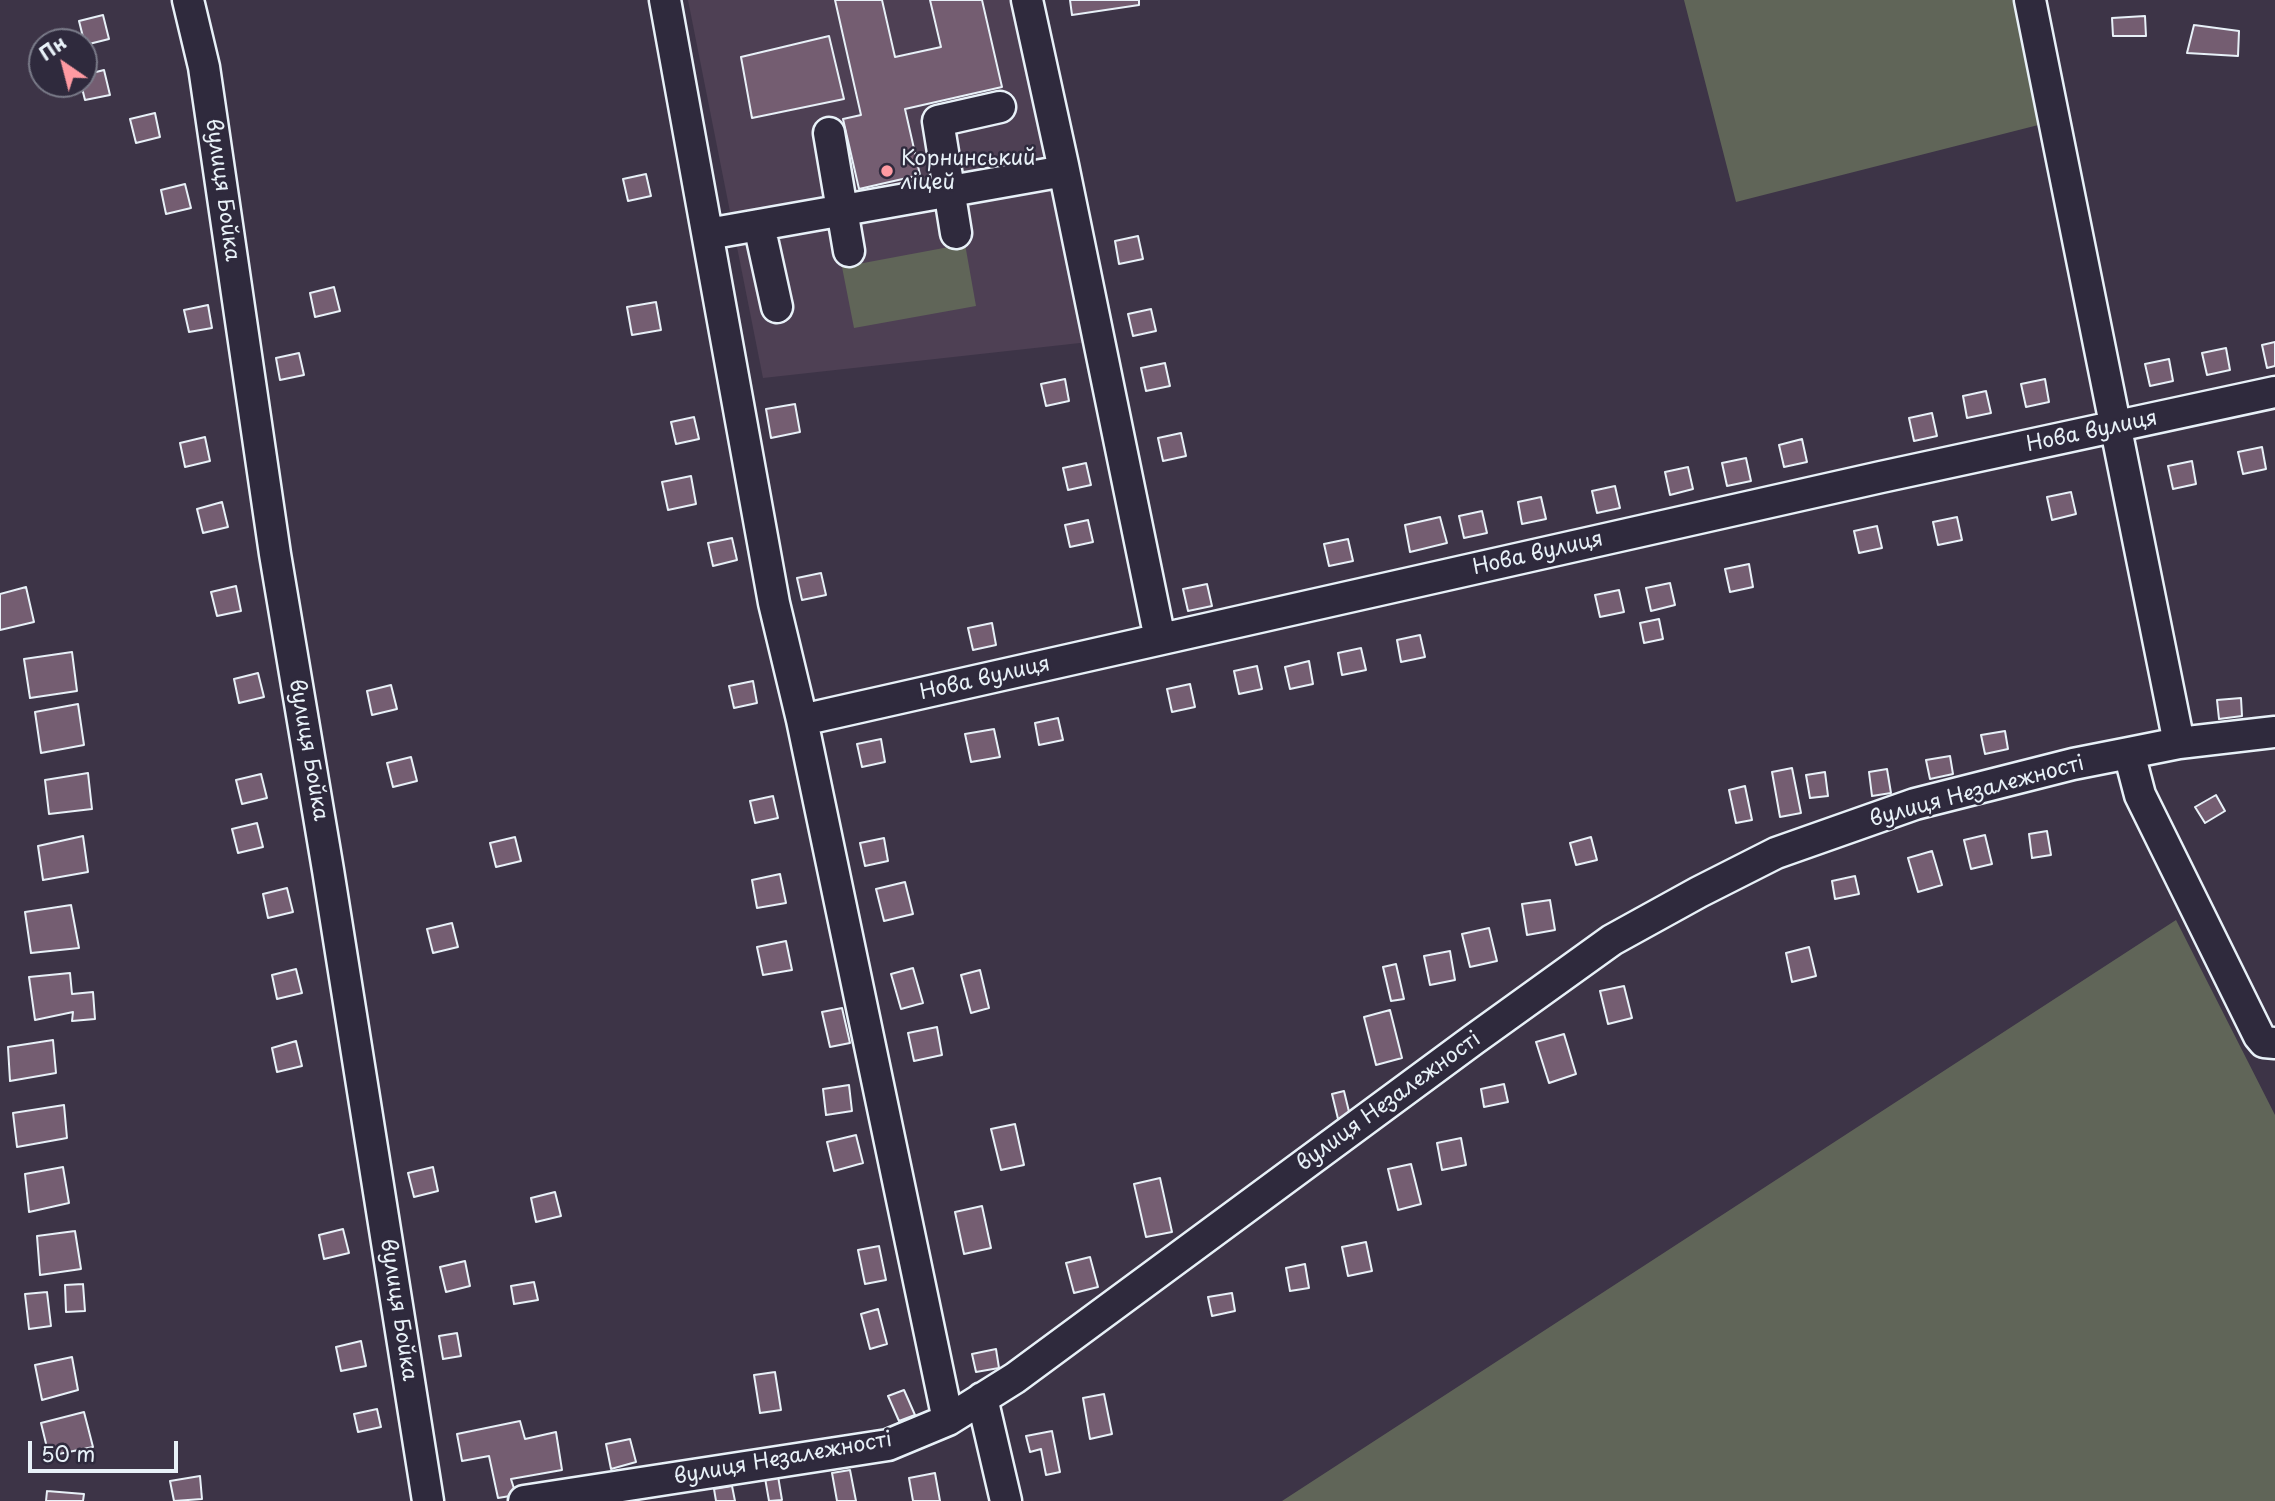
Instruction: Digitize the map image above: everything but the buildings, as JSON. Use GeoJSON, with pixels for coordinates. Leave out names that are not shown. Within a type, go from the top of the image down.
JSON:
{"type":"FeatureCollection","features":[{"type":"Feature","properties":{"kind":"street","name":"вулиця Бойка"},"geometry":{"type":"LineString","coordinates":[[188,0],[204,67],[275,554],[429,1501]]}},
{"type":"Feature","properties":{"kind":"street"},"geometry":{"type":"LineString","coordinates":[[665,0],[774,603],[802,720],[948,1420]]}},
{"type":"Feature","properties":{"kind":"street"},"geometry":{"type":"LineString","coordinates":[[1027,0],[1160,639]]}},
{"type":"Feature","properties":{"kind":"street"},"geometry":{"type":"LineString","coordinates":[[2030,0],[2179,743]]}},
{"type":"Feature","properties":{"kind":"street"},"geometry":{"type":"LineString","coordinates":[[956,233],[937,121],[1000,107]]}},
{"type":"Feature","properties":{"kind":"street"},"geometry":{"type":"LineString","coordinates":[[829,133],[849,251]]}},
{"type":"Feature","properties":{"kind":"street"},"geometry":{"type":"LineString","coordinates":[[708,234],[1064,171]]}},
{"type":"Feature","properties":{"kind":"street"},"geometry":{"type":"LineString","coordinates":[[760,225],[776,307]]}},
{"type":"Feature","properties":{"kind":"street","name":"Нова вулиця"},"geometry":{"type":"LineString","coordinates":[[802,720],[1867,480],[2275,392]]}},
{"type":"Feature","properties":{"kind":"street","name":"вулиця Незалежності"},"geometry":{"type":"LineString","coordinates":[[524,1501],[888,1445],[948,1420],[1015,1378],[1612,940],[1699,892],[1776,853],[1915,804],[2073,764],[2179,743],[2275,732]]}},
{"type":"Feature","properties":{"kind":"street"},"geometry":{"type":"LineString","coordinates":[[2129,753],[2140,795],[2259,1036],[2264,1042],[2275,1043]]}},
{"type":"Feature","properties":{"kind":"street"},"geometry":{"type":"LineString","coordinates":[[982,1398],[1006,1501]]}},
{"type":"Feature","properties":{"kind":"shaded area","name":"Корнинський ліцей"},"geometry":{"type":"Polygon","coordinates":[[[688,0],[1016,0],[1089,342],[763,378],[688,0]]]}},
{"type":"Feature","properties":{"kind":"green space"},"geometry":{"type":"Polygon","coordinates":[[[1684,0],[2024,0],[2054,121],[1736,202],[1684,0]]]}},
{"type":"Feature","properties":{"kind":"green space"},"geometry":{"type":"Polygon","coordinates":[[[965,244],[976,306],[854,328],[842,267],[965,244]]]}},
{"type":"Feature","properties":{"kind":"green space"},"geometry":{"type":"Polygon","coordinates":[[[2176,920],[2275,1115],[2275,1501],[1282,1501],[2176,920]]]}},
{"type":"Feature","properties":{"kind":"place","name":"Корнинський ліцей"},"geometry":{"type":"Point","coordinates":[887,171]}}]}
